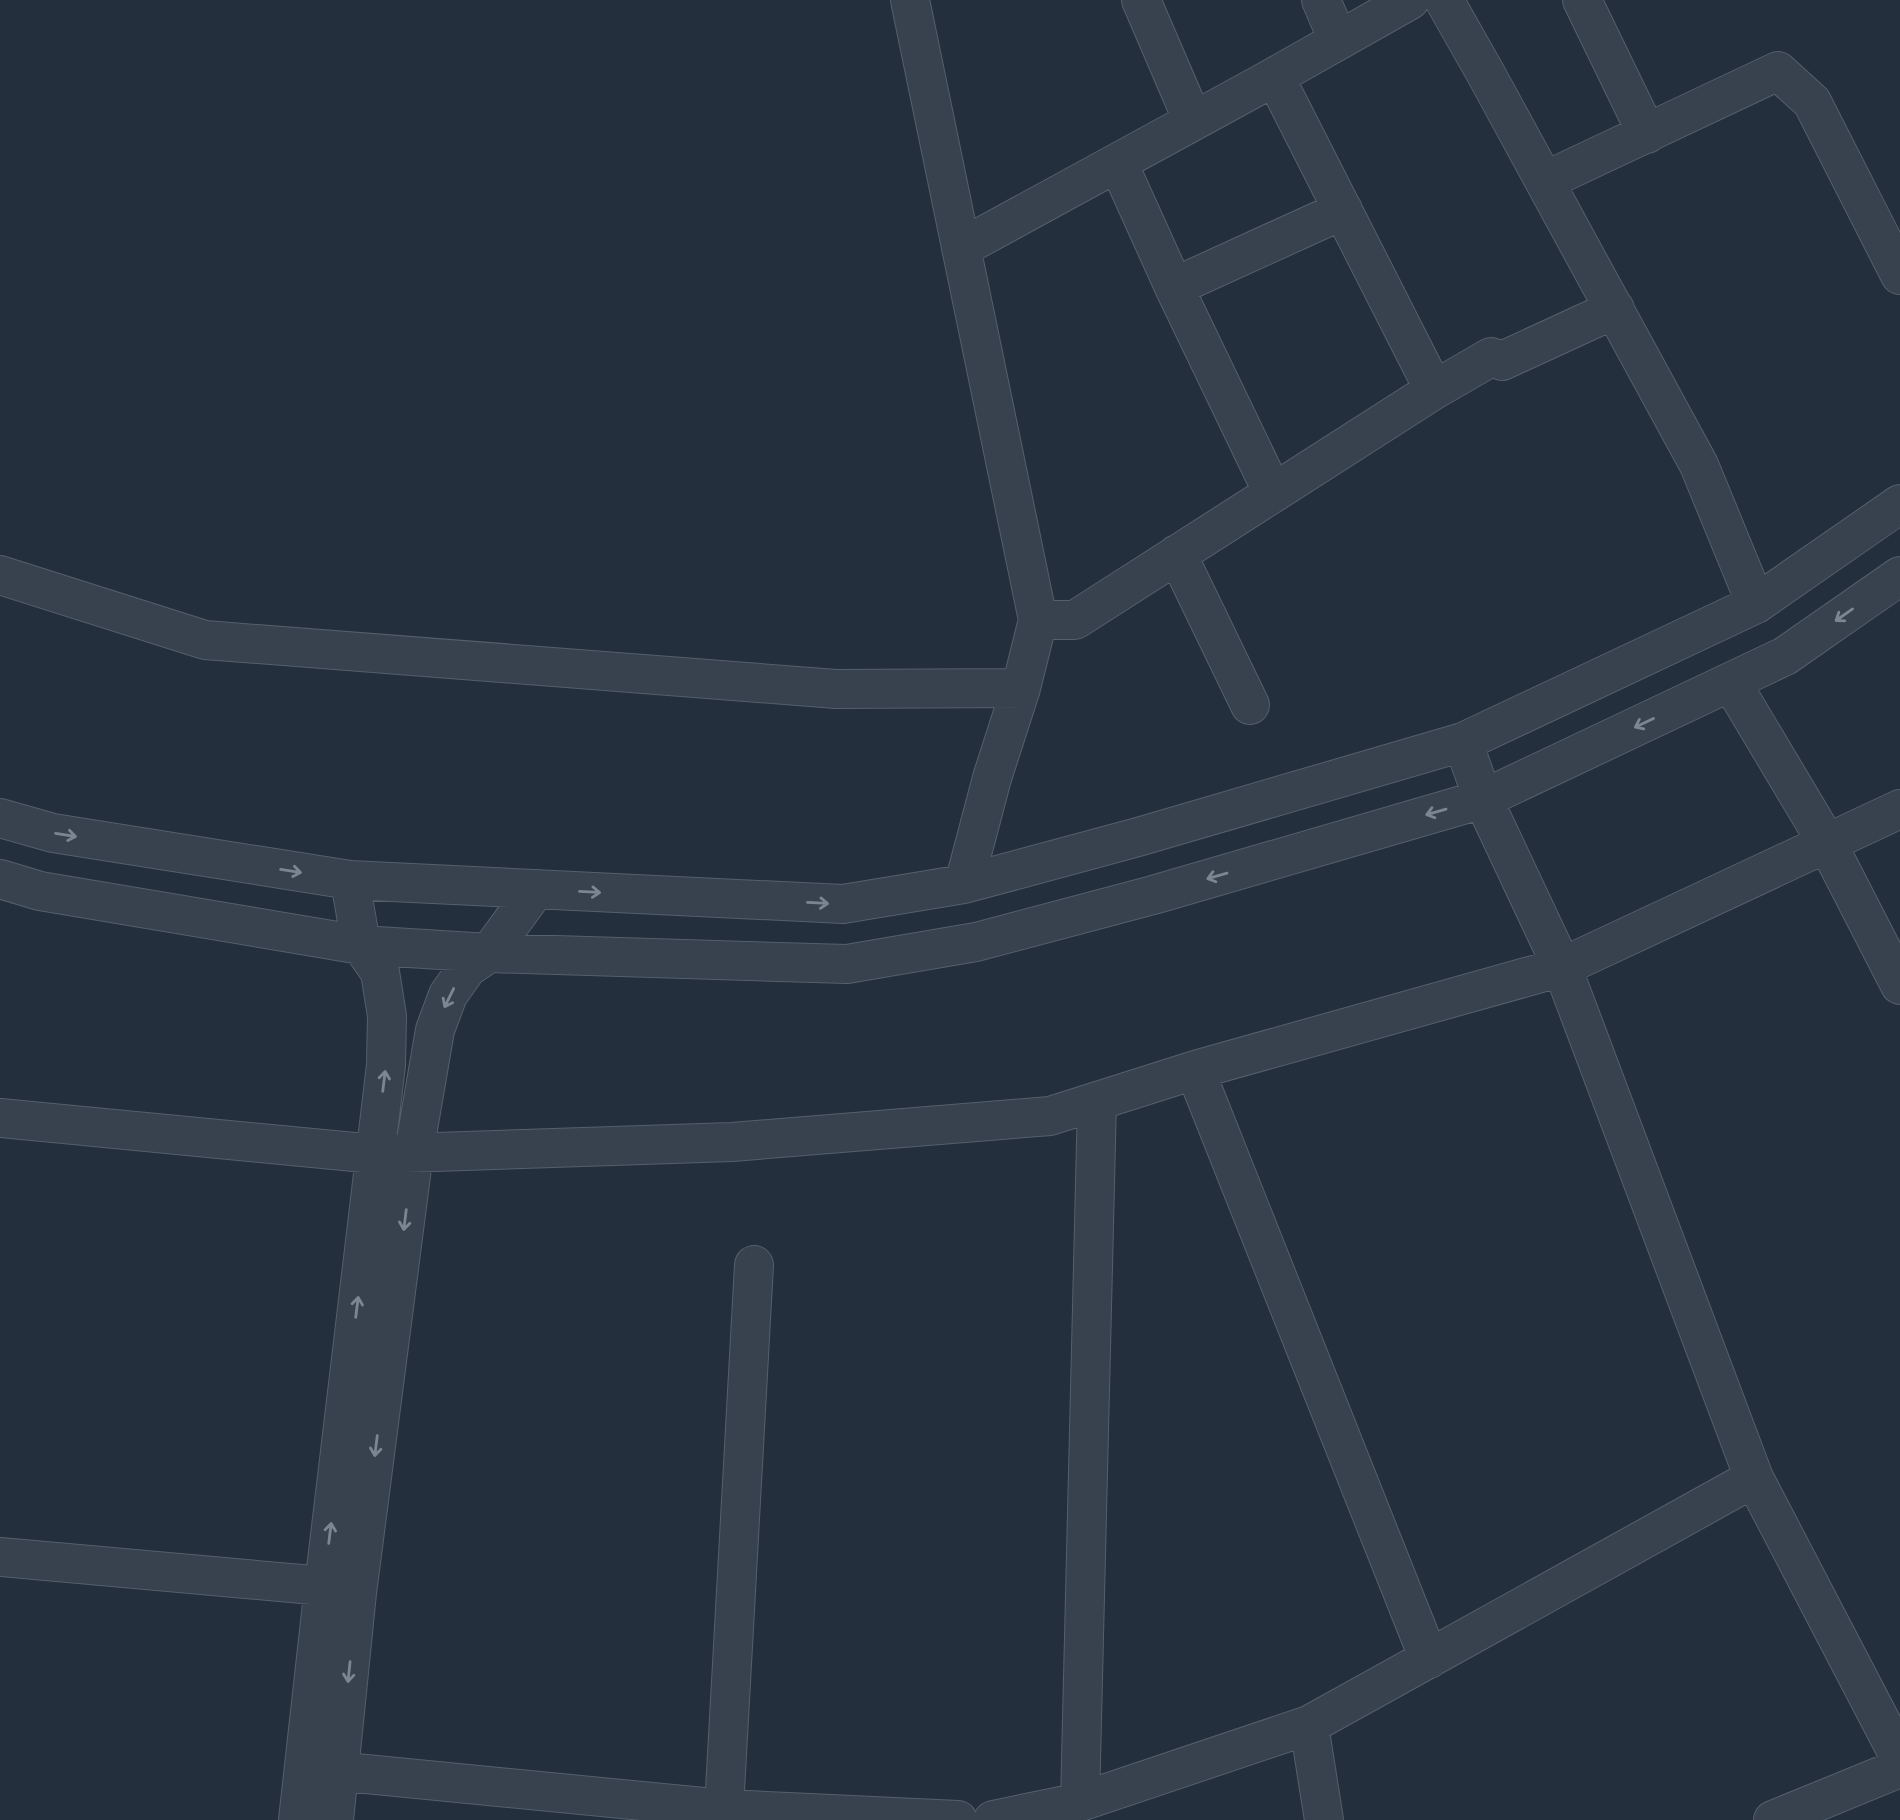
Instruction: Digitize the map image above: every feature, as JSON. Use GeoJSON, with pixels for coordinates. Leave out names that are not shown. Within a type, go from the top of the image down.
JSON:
{"type":"FeatureCollection","features":[{"type":"Feature","properties":{"kind":"street"},"geometry":{"type":"LineString","coordinates":[[910,0],[1038,620],[964,884]]}},
{"type":"Feature","properties":{"kind":"street"},"geometry":{"type":"LineString","coordinates":[[1141,0],[1194,121]]}},
{"type":"Feature","properties":{"kind":"street"},"geometry":{"type":"LineString","coordinates":[[1321,0],[1338,40]]}},
{"type":"Feature","properties":{"kind":"street"},"geometry":{"type":"LineString","coordinates":[[961,248],[1410,0]]}},
{"type":"Feature","properties":{"kind":"street"},"geometry":{"type":"LineString","coordinates":[[1444,0],[1699,465],[1756,604]]}},
{"type":"Feature","properties":{"kind":"street"},"geometry":{"type":"LineString","coordinates":[[1581,0],[1647,134]]}},
{"type":"Feature","properties":{"kind":"street"},"geometry":{"type":"LineString","coordinates":[[1545,181],[1778,71],[1812,102],[1900,275]]}},
{"type":"Feature","properties":{"kind":"street"},"geometry":{"type":"LineString","coordinates":[[1275,76],[1434,390]]}},
{"type":"Feature","properties":{"kind":"street"},"geometry":{"type":"LineString","coordinates":[[1118,163],[1273,493]]}},
{"type":"Feature","properties":{"kind":"street"},"geometry":{"type":"LineString","coordinates":[[1174,287],[1343,210]]}},
{"type":"Feature","properties":{"kind":"street"},"geometry":{"type":"LineString","coordinates":[[1038,620],[1075,620],[1434,390],[1491,357],[1502,361],[1615,309]]}},
{"type":"Feature","properties":{"kind":"street"},"geometry":{"type":"LineString","coordinates":[[0,818],[53,833],[350,880],[843,904],[964,884],[1138,837],[1463,742],[1756,604],[1900,504]]}},
{"type":"Feature","properties":{"kind":"street"},"geometry":{"type":"LineString","coordinates":[[1177,554],[1250,705]]}},
{"type":"Feature","properties":{"kind":"street"},"geometry":{"type":"LineString","coordinates":[[0,575],[205,640],[836,689],[1021,688]]}},
{"type":"Feature","properties":{"kind":"street"},"geometry":{"type":"LineString","coordinates":[[0,879],[40,891],[361,945],[489,953],[847,964],[989,939],[1153,895],[1483,799],[1785,656],[1900,576]]}},
{"type":"Feature","properties":{"kind":"street"},"geometry":{"type":"LineString","coordinates":[[1731,682],[1827,843],[1900,985]]}},
{"type":"Feature","properties":{"kind":"street"},"geometry":{"type":"LineString","coordinates":[[1463,742],[1483,799],[1562,967],[1754,1478],[1900,1758]]}},
{"type":"Feature","properties":{"kind":"street"},"geometry":{"type":"LineString","coordinates":[[0,1118],[375,1154],[732,1142],[1050,1116],[1195,1070],[1562,967],[1900,809]]}},
{"type":"Feature","properties":{"kind":"street"},"geometry":{"type":"LineString","coordinates":[[334,1820],[322,1769],[324,1586],[386,1065],[387,1016],[380,972],[361,945],[350,880]]}},
{"type":"Feature","properties":{"kind":"street"},"geometry":{"type":"LineString","coordinates":[[299,1820],[322,1769],[357,1593],[414,1152],[435,1030],[449,995],[467,968],[489,953],[537,889]]}},
{"type":"Feature","properties":{"kind":"street"},"geometry":{"type":"LineString","coordinates":[[1195,1070],[1429,1658]]}},
{"type":"Feature","properties":{"kind":"street"},"geometry":{"type":"LineString","coordinates":[[1080,1802],[1097,1101]]}},
{"type":"Feature","properties":{"kind":"street"},"geometry":{"type":"LineString","coordinates":[[724,1809],[754,1265]]}},
{"type":"Feature","properties":{"kind":"street"},"geometry":{"type":"LineString","coordinates":[[993,1820],[1080,1802],[1309,1725],[1754,1478]]}},
{"type":"Feature","properties":{"kind":"street"},"geometry":{"type":"LineString","coordinates":[[0,1557],[324,1586]]}},
{"type":"Feature","properties":{"kind":"street"},"geometry":{"type":"LineString","coordinates":[[1309,1725],[1324,1820]]}},
{"type":"Feature","properties":{"kind":"street"},"geometry":{"type":"LineString","coordinates":[[1773,1820],[1900,1768]]}},
{"type":"Feature","properties":{"kind":"street"},"geometry":{"type":"LineString","coordinates":[[322,1769],[724,1809],[958,1820]]}}]}
